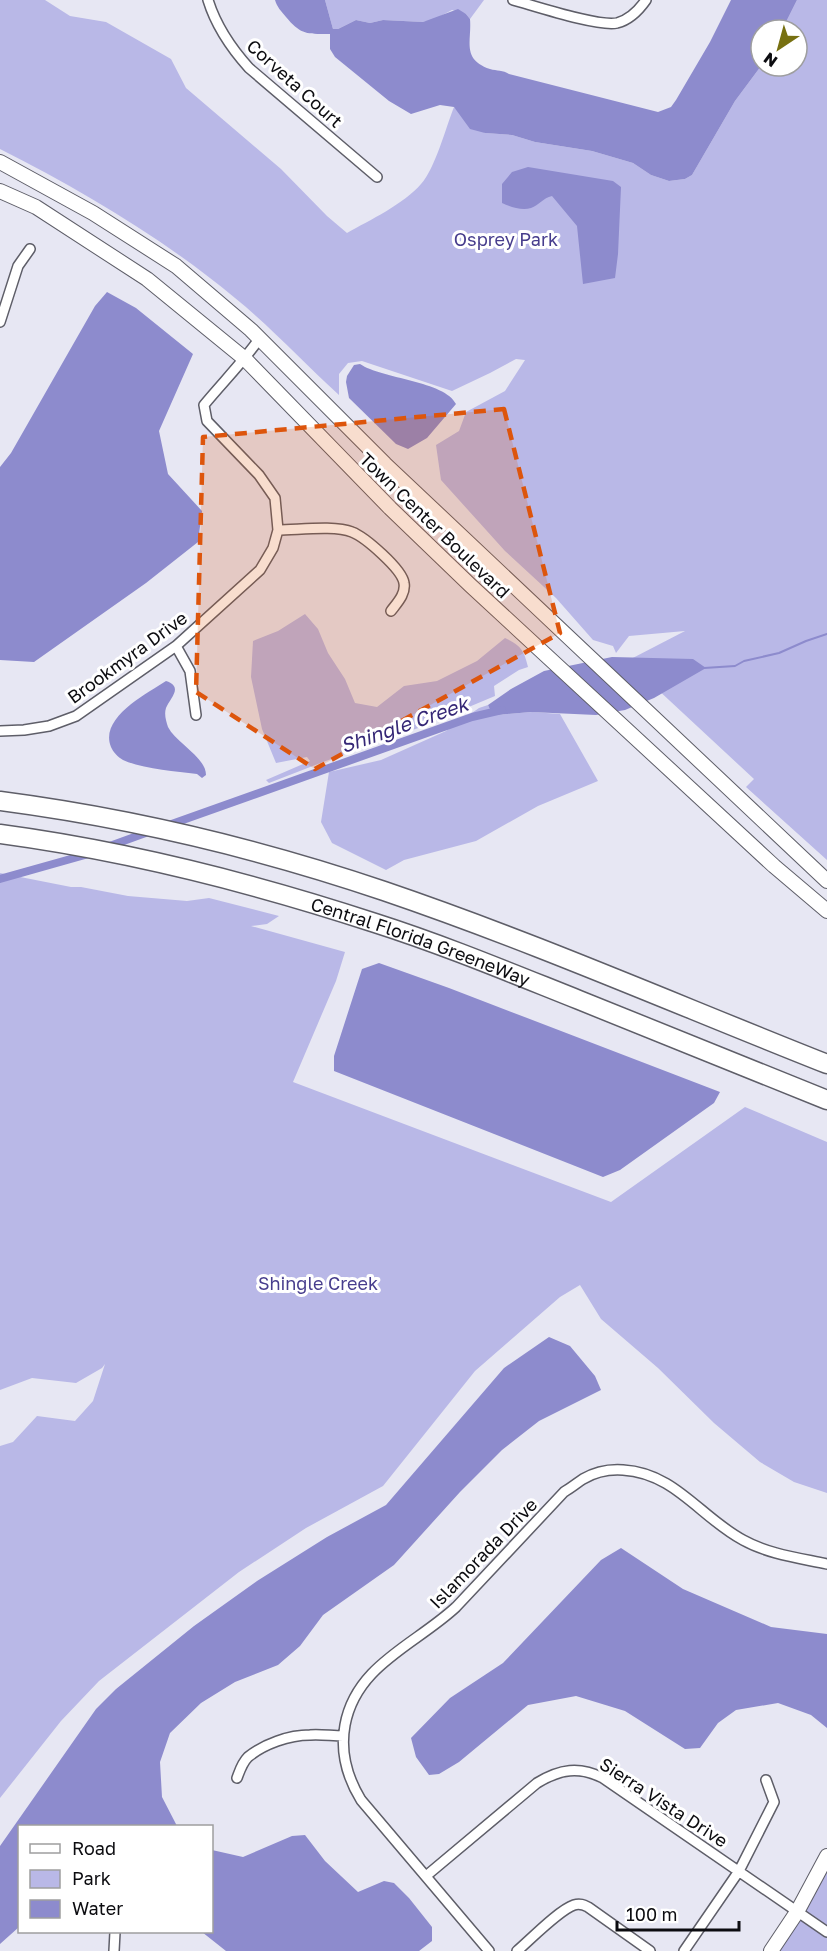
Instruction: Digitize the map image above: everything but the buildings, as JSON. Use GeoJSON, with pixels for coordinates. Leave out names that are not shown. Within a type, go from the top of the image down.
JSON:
{"type":"FeatureCollection","features":[{"type":"Feature","properties":{"kind":"highway","name":"Central Florida GreeneWay"},"geometry":{"type":"LineString","coordinates":[[0,801],[126,823],[258,854],[340,877],[429,907],[827,1064]]}},
{"type":"Feature","properties":{"kind":"highway","name":"Central Florida GreeneWay"},"geometry":{"type":"LineString","coordinates":[[0,834],[149,861],[236,882],[377,923],[502,969],[827,1100]]}},
{"type":"Feature","properties":{"kind":"street","name":"Corveta Court"},"geometry":{"type":"LineString","coordinates":[[208,0],[231,48],[249,68],[377,177]]}},
{"type":"Feature","properties":{"kind":"street"},"geometry":{"type":"LineString","coordinates":[[513,0],[602,24],[617,23],[629,17],[646,0]]}},
{"type":"Feature","properties":{"kind":"street","name":"Town Center Boulevard"},"geometry":{"type":"LineString","coordinates":[[0,162],[93,213],[176,266],[260,338],[385,464],[827,880]]}},
{"type":"Feature","properties":{"kind":"street","name":"Town Center Boulevard"},"geometry":{"type":"LineString","coordinates":[[0,191],[36,207],[147,279],[245,359],[390,508],[532,643],[774,866],[827,911]]}},
{"type":"Feature","properties":{"kind":"street"},"geometry":{"type":"LineString","coordinates":[[0,322],[18,266],[30,249]]}},
{"type":"Feature","properties":{"kind":"street","name":"Brookmyra Drive"},"geometry":{"type":"LineString","coordinates":[[0,731],[49,726],[76,716],[176,646],[260,570],[273,548],[278,530],[275,498],[259,475],[207,421],[204,405],[245,359],[260,338]]}},
{"type":"Feature","properties":{"kind":"street"},"geometry":{"type":"LineString","coordinates":[[278,530],[328,528],[351,531],[369,542],[399,573],[404,583],[403,595],[391,611]]}},
{"type":"Feature","properties":{"kind":"street"},"geometry":{"type":"LineString","coordinates":[[176,646],[190,671],[196,715]]}},
{"type":"Feature","properties":{"kind":"street","name":"Islamorada Drive"},"geometry":{"type":"LineString","coordinates":[[489,1951],[361,1800],[353,1787],[347,1769],[343,1737],[348,1709],[357,1691],[370,1674],[440,1622],[456,1607],[564,1492],[584,1478],[600,1472],[615,1469],[637,1470],[656,1476],[746,1542],[766,1550],[827,1564]]}},
{"type":"Feature","properties":{"kind":"street"},"geometry":{"type":"LineString","coordinates":[[237,1778],[247,1758],[266,1746],[284,1739],[309,1734],[343,1737]]}},
{"type":"Feature","properties":{"kind":"street","name":"Sierra Vista Drive"},"geometry":{"type":"LineString","coordinates":[[426,1876],[537,1783],[552,1774],[566,1770],[580,1770],[603,1779],[827,1932]]}},
{"type":"Feature","properties":{"kind":"street"},"geometry":{"type":"LineString","coordinates":[[684,1951],[739,1871],[774,1802],[766,1780]]}},
{"type":"Feature","properties":{"kind":"street"},"geometry":{"type":"LineString","coordinates":[[771,1951],[797,1912],[827,1856]]}},
{"type":"Feature","properties":{"kind":"street"},"geometry":{"type":"LineString","coordinates":[[517,1951],[564,1911],[581,1904],[650,1951]]}},
{"type":"Feature","properties":{"kind":"street"},"geometry":{"type":"LineString","coordinates":[[114,1951],[115,1933]]}},
{"type":"Feature","properties":{"kind":"highlighted area"},"geometry":{"type":"Polygon","coordinates":[[[504,409],[560,633],[315,769],[196,692],[203,437],[504,409]]]}},
{"type":"Feature","properties":{"kind":"green space","name":"Osprey Park"},"geometry":{"type":"Polygon","coordinates":[[[0,0],[45,0],[70,16],[106,22],[171,59],[186,88],[281,169],[347,233],[396,205],[421,184],[435,158],[454,107],[485,133],[512,135],[535,142],[592,151],[633,163],[651,175],[669,181],[685,179],[692,175],[735,101],[752,78],[809,78],[809,18],[788,18],[797,0],[827,0],[827,860],[746,787],[754,779],[627,661],[685,631],[629,636],[616,653],[613,646],[593,640],[556,598],[505,551],[441,480],[436,445],[459,431],[466,412],[505,391],[525,360],[516,359],[452,391],[362,361],[348,363],[339,374],[339,395],[249,309],[208,276],[122,217],[0,149],[0,0]]]}},
{"type":"Feature","properties":{"kind":"green space"},"geometry":{"type":"Polygon","coordinates":[[[325,0],[484,0],[470,19],[466,14],[452,10],[433,20],[423,22],[383,20],[370,23],[356,20],[338,29],[333,29],[325,0]]]}},
{"type":"Feature","properties":{"kind":"green space"},"geometry":{"type":"Polygon","coordinates":[[[305,614],[318,629],[355,703],[377,707],[404,686],[437,681],[477,661],[505,638],[521,649],[528,667],[494,686],[495,696],[421,727],[269,783],[266,780],[310,761],[307,757],[276,763],[262,729],[251,677],[253,641],[278,631],[305,614]]]}},
{"type":"Feature","properties":{"kind":"green space"},"geometry":{"type":"Polygon","coordinates":[[[488,705],[491,712],[496,715],[532,712],[560,714],[598,781],[538,806],[476,841],[404,860],[386,870],[332,843],[321,822],[329,772],[381,760],[446,731],[479,708],[488,705]]]}},
{"type":"Feature","properties":{"kind":"green space","name":"Shingle Creek"},"geometry":{"type":"Polygon","coordinates":[[[0,873],[128,896],[187,901],[209,898],[279,916],[267,924],[251,926],[345,952],[336,981],[293,1082],[611,1202],[745,1107],[827,1142],[827,1493],[794,1482],[760,1462],[601,1319],[580,1285],[560,1297],[475,1371],[383,1486],[306,1528],[239,1572],[99,1681],[61,1721],[0,1798],[0,1446],[13,1442],[37,1416],[75,1421],[93,1401],[105,1364],[76,1383],[32,1378],[0,1390],[0,873]]]}},
{"type":"Feature","properties":{"kind":"green space"},"geometry":{"type":"Polygon","coordinates":[[[827,1856],[827,1951],[771,1951],[827,1856]]]}},
{"type":"Feature","properties":{"kind":"water"},"geometry":{"type":"Polygon","coordinates":[[[275,0],[325,0],[333,29],[338,29],[356,20],[370,23],[383,20],[423,22],[458,9],[470,19],[471,55],[481,65],[658,112],[671,107],[676,100],[710,42],[731,0],[797,0],[788,18],[749,18],[749,78],[752,78],[735,101],[692,175],[685,179],[669,181],[651,175],[633,163],[592,151],[470,129],[454,107],[440,105],[411,114],[389,101],[335,57],[330,49],[330,34],[300,30],[278,7],[275,0]]]}},
{"type":"Feature","properties":{"kind":"water"},"geometry":{"type":"Polygon","coordinates":[[[528,167],[613,181],[621,187],[615,278],[583,284],[577,226],[552,196],[528,209],[502,203],[502,184],[512,172],[528,167]]]}},
{"type":"Feature","properties":{"kind":"water"},"geometry":{"type":"Polygon","coordinates":[[[107,292],[136,308],[193,354],[159,431],[168,474],[202,511],[198,542],[146,583],[34,662],[0,660],[0,467],[11,453],[95,306],[107,292]]]}},
{"type":"Feature","properties":{"kind":"water"},"geometry":{"type":"Polygon","coordinates":[[[360,364],[439,390],[450,396],[456,404],[427,438],[408,449],[396,444],[349,398],[347,376],[354,365],[360,364]]]}},
{"type":"Feature","properties":{"kind":"water"},"geometry":{"type":"Polygon","coordinates":[[[612,657],[693,659],[706,668],[654,698],[625,710],[596,715],[531,712],[496,715],[491,712],[488,705],[544,671],[612,657]]]}},
{"type":"Feature","properties":{"kind":"water"},"geometry":{"type":"Polygon","coordinates":[[[166,681],[174,686],[175,690],[165,710],[168,727],[205,768],[206,775],[202,778],[197,774],[131,763],[114,753],[111,747],[109,736],[118,717],[126,708],[166,681]]]}},
{"type":"Feature","properties":{"kind":"water"},"geometry":{"type":"Polygon","coordinates":[[[379,963],[720,1092],[714,1103],[620,1170],[603,1177],[334,1071],[334,1056],[362,969],[379,963]]]}},
{"type":"Feature","properties":{"kind":"water"},"geometry":{"type":"Polygon","coordinates":[[[549,1337],[570,1346],[595,1376],[601,1390],[539,1421],[502,1450],[460,1492],[394,1565],[323,1615],[300,1646],[278,1665],[235,1682],[201,1703],[170,1733],[160,1762],[162,1797],[176,1825],[18,1825],[18,1928],[0,1944],[0,1846],[96,1709],[116,1689],[194,1626],[257,1581],[327,1537],[386,1505],[504,1368],[549,1337]]]}},
{"type":"Feature","properties":{"kind":"water"},"geometry":{"type":"Polygon","coordinates":[[[621,1548],[683,1589],[771,1627],[827,1634],[827,1728],[811,1715],[778,1703],[736,1710],[718,1723],[700,1748],[685,1749],[625,1711],[576,1696],[528,1705],[459,1762],[439,1774],[429,1775],[416,1757],[411,1738],[450,1698],[503,1663],[601,1560],[621,1548]]]}},
{"type":"Feature","properties":{"kind":"water"},"geometry":{"type":"Polygon","coordinates":[[[305,1835],[325,1861],[358,1892],[384,1881],[394,1883],[432,1927],[432,1941],[419,1951],[226,1951],[203,1933],[213,1933],[213,1850],[243,1857],[292,1836],[305,1835]]]}},
{"type":"Feature","properties":{"kind":"waterway","name":"Shingle Creek"},"geometry":{"type":"LineString","coordinates":[[704,668],[735,666],[744,661],[779,653],[827,634]]}},
{"type":"Feature","properties":{"kind":"waterway","name":"Shingle Creek"},"geometry":{"type":"LineString","coordinates":[[166,826],[472,717],[502,710]]}},
{"type":"Feature","properties":{"kind":"waterway","name":"Shingle Creek"},"geometry":{"type":"LineString","coordinates":[[107,847],[151,831]]}},
{"type":"Feature","properties":{"kind":"waterway","name":"Shingle Creek"},"geometry":{"type":"LineString","coordinates":[[0,879],[92,853]]}}]}
